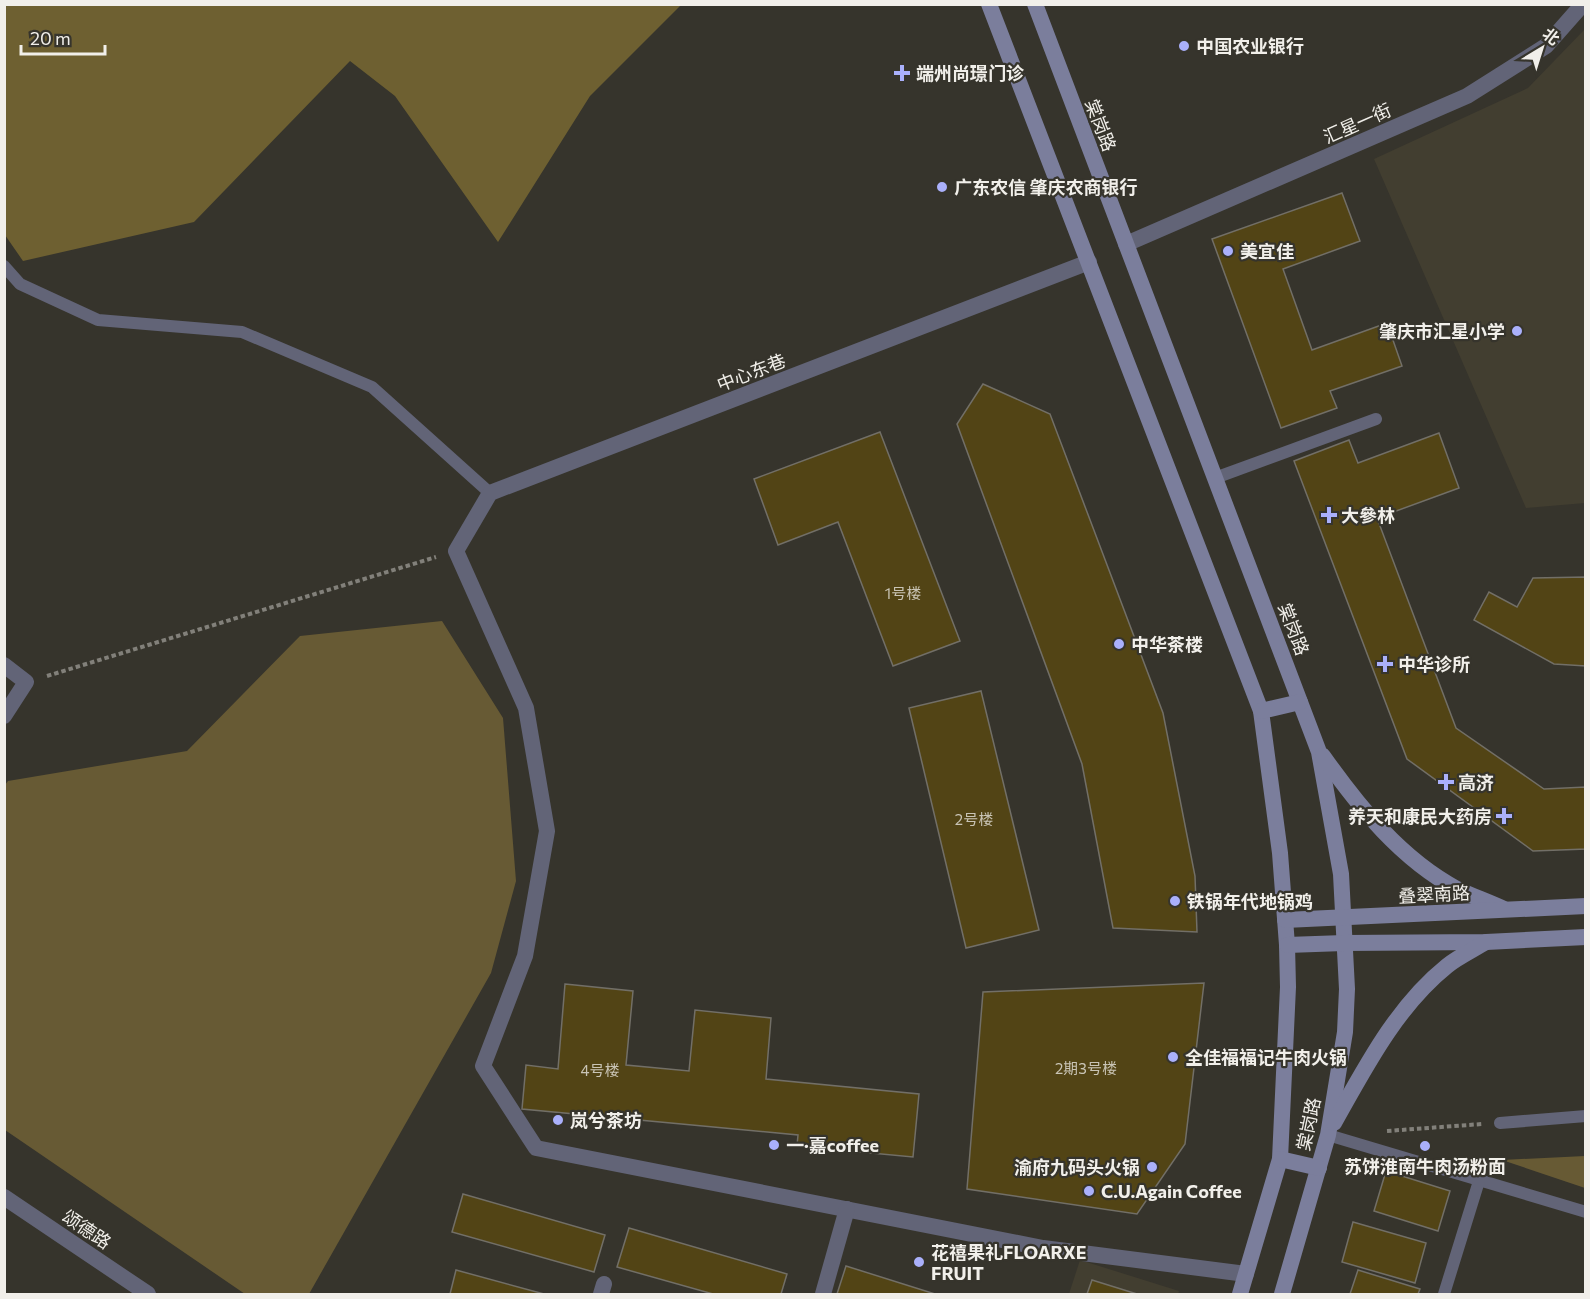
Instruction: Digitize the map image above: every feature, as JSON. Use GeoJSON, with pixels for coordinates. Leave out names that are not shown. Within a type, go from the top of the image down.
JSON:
{"type":"FeatureCollection","features":[{"type":"Feature","properties":{"kind":"main road","name":"棠岗路"},"geometry":{"type":"LineString","coordinates":[[989,4],[1261,711],[1280,853],[1288,987],[1280,1159],[1240,1294]]}},
{"type":"Feature","properties":{"kind":"main road","name":"棠岗路"},"geometry":{"type":"LineString","coordinates":[[1035,4],[1319,752],[1341,874],[1347,989],[1345,1032],[1328,1135],[1282,1294]]}},
{"type":"Feature","properties":{"kind":"main road"},"geometry":{"type":"LineString","coordinates":[[1261,711],[1300,702]]}},
{"type":"Feature","properties":{"kind":"main road"},"geometry":{"type":"LineString","coordinates":[[1319,752],[1372,820],[1413,858],[1456,888],[1508,910]]}},
{"type":"Feature","properties":{"kind":"main road","name":"叠翠南路"},"geometry":{"type":"LineString","coordinates":[[1284,920],[1586,906]]}},
{"type":"Feature","properties":{"kind":"main road"},"geometry":{"type":"LineString","coordinates":[[1287,945],[1486,942],[1586,937]]}},
{"type":"Feature","properties":{"kind":"main road"},"geometry":{"type":"LineString","coordinates":[[1328,1135],[1378,1046],[1409,1003],[1447,966],[1486,942]]}},
{"type":"Feature","properties":{"kind":"main road"},"geometry":{"type":"LineString","coordinates":[[1280,1159],[1318,1168]]}},
{"type":"Feature","properties":{"kind":"street","name":"汇星一街"},"geometry":{"type":"LineString","coordinates":[[1126,244],[1467,96],[1546,46],[1583,4]]}},
{"type":"Feature","properties":{"kind":"street","name":"中心东巷"},"geometry":{"type":"LineString","coordinates":[[490,493],[1089,262]]}},
{"type":"Feature","properties":{"kind":"street"},"geometry":{"type":"LineString","coordinates":[[490,493],[456,551],[526,708],[547,831],[525,956],[483,1066],[536,1148],[1042,1248],[1246,1274]]}},
{"type":"Feature","properties":{"kind":"street"},"geometry":{"type":"LineString","coordinates":[[4,665],[26,682],[4,716]]}},
{"type":"Feature","properties":{"kind":"street","name":"颂德路"},"geometry":{"type":"LineString","coordinates":[[4,1197],[148,1294]]}},
{"type":"Feature","properties":{"kind":"street"},"geometry":{"type":"LineString","coordinates":[[823,1294],[847,1209]]}},
{"type":"Feature","properties":{"kind":"lane"},"geometry":{"type":"LineString","coordinates":[[4,266],[20,284],[98,320],[242,332],[372,387],[490,493]]}},
{"type":"Feature","properties":{"kind":"lane"},"geometry":{"type":"LineString","coordinates":[[1215,478],[1376,419]]}},
{"type":"Feature","properties":{"kind":"lane"},"geometry":{"type":"LineString","coordinates":[[1500,1123],[1586,1116]]}},
{"type":"Feature","properties":{"kind":"lane"},"geometry":{"type":"LineString","coordinates":[[1328,1135],[1586,1212]]}},
{"type":"Feature","properties":{"kind":"lane"},"geometry":{"type":"LineString","coordinates":[[1444,1294],[1479,1181]]}},
{"type":"Feature","properties":{"kind":"path"},"geometry":{"type":"LineString","coordinates":[[26,682],[456,551]]}},
{"type":"Feature","properties":{"kind":"path"},"geometry":{"type":"LineString","coordinates":[[1386,1131],[1500,1123]]}},
{"type":"Feature","properties":{"kind":"shaded area"},"geometry":{"type":"Polygon","coordinates":[[[4,5],[681,5],[590,96],[498,242],[395,96],[350,61],[194,222],[23,261],[5,235],[4,5]]]}},
{"type":"Feature","properties":{"kind":"shaded area","name":"肇庆市汇星小学"},"geometry":{"type":"Polygon","coordinates":[[[1585,29],[1585,503],[1526,508],[1374,159],[1528,88],[1585,29]]]}},
{"type":"Feature","properties":{"kind":"shaded area"},"geometry":{"type":"Polygon","coordinates":[[[442,621],[503,718],[516,881],[491,973],[309,1294],[245,1294],[5,1130],[5,785],[8,781],[187,751],[300,636],[442,621]]]}},
{"type":"Feature","properties":{"kind":"shaded area"},"geometry":{"type":"Polygon","coordinates":[[[1585,1156],[1585,1188],[1502,1160],[1585,1156]]]}},
{"type":"Feature","properties":{"kind":"shaded area"},"geometry":{"type":"Polygon","coordinates":[[[1080,1260],[1179,1291],[1178,1294],[1069,1294],[1080,1260]]]}},
{"type":"Feature","properties":{"kind":"building"},"geometry":{"type":"Polygon","coordinates":[[[1342,193],[1360,241],[1283,269],[1312,350],[1387,323],[1402,366],[1330,391],[1337,408],[1281,428],[1212,239],[1342,193]]]}},
{"type":"Feature","properties":{"kind":"building"},"geometry":{"type":"Polygon","coordinates":[[[983,384],[1050,414],[1163,713],[1195,876],[1197,932],[1113,928],[1082,764],[957,424],[983,384]]]}},
{"type":"Feature","properties":{"kind":"building"},"geometry":{"type":"Polygon","coordinates":[[[880,432],[960,641],[893,666],[838,522],[778,545],[754,479],[880,432]]]}},
{"type":"Feature","properties":{"kind":"building"},"geometry":{"type":"Polygon","coordinates":[[[1439,433],[1459,488],[1377,518],[1456,728],[1544,789],[1586,787],[1586,849],[1533,851],[1407,759],[1294,461],[1349,440],[1358,463],[1439,433]]]}},
{"type":"Feature","properties":{"kind":"building"},"geometry":{"type":"Polygon","coordinates":[[[1586,577],[1586,666],[1554,664],[1474,620],[1489,592],[1517,607],[1533,578],[1586,577]]]}},
{"type":"Feature","properties":{"kind":"building"},"geometry":{"type":"Polygon","coordinates":[[[981,691],[1039,930],[966,948],[909,708],[981,691]]]}},
{"type":"Feature","properties":{"kind":"building"},"geometry":{"type":"Polygon","coordinates":[[[1204,983],[1185,1144],[1137,1214],[967,1189],[983,992],[1204,983]]]}},
{"type":"Feature","properties":{"kind":"building"},"geometry":{"type":"Polygon","coordinates":[[[565,984],[633,991],[626,1065],[689,1071],[695,1010],[771,1018],[766,1079],[919,1094],[913,1157],[797,1146],[798,1135],[522,1109],[526,1065],[558,1069],[565,984]]]}},
{"type":"Feature","properties":{"kind":"building"},"geometry":{"type":"Polygon","coordinates":[[[1386,1171],[1450,1191],[1438,1231],[1374,1211],[1386,1171]]]}},
{"type":"Feature","properties":{"kind":"building"},"geometry":{"type":"Polygon","coordinates":[[[463,1194],[605,1235],[594,1272],[452,1232],[463,1194]]]}},
{"type":"Feature","properties":{"kind":"building"},"geometry":{"type":"Polygon","coordinates":[[[1353,1222],[1426,1243],[1415,1283],[1342,1262],[1353,1222]]]}},
{"type":"Feature","properties":{"kind":"building"},"geometry":{"type":"Polygon","coordinates":[[[629,1228],[787,1274],[781,1294],[713,1294],[617,1267],[629,1228]]]}},
{"type":"Feature","properties":{"kind":"building"},"geometry":{"type":"Polygon","coordinates":[[[846,1266],[935,1294],[837,1294],[846,1266]]]}},
{"type":"Feature","properties":{"kind":"building"},"geometry":{"type":"Polygon","coordinates":[[[456,1270],[544,1294],[450,1294],[456,1270]]]}},
{"type":"Feature","properties":{"kind":"building"},"geometry":{"type":"Polygon","coordinates":[[[1358,1270],[1420,1289],[1418,1294],[1350,1294],[1358,1270]]]}},
{"type":"Feature","properties":{"kind":"building"},"geometry":{"type":"Polygon","coordinates":[[[1092,1280],[1137,1294],[1087,1294],[1092,1280]]]}},
{"type":"Feature","properties":{"kind":"place","name":"中国农业银行"},"geometry":{"type":"Point","coordinates":[1184,46]}},
{"type":"Feature","properties":{"kind":"place","name":"端州尚璟门诊"},"geometry":{"type":"Point","coordinates":[902,73]}},
{"type":"Feature","properties":{"kind":"place","name":"广东农信 肇庆农商银行"},"geometry":{"type":"Point","coordinates":[942,187]}},
{"type":"Feature","properties":{"kind":"place","name":"美宜佳"},"geometry":{"type":"Point","coordinates":[1228,251]}},
{"type":"Feature","properties":{"kind":"place","name":"肇庆市汇星小学"},"geometry":{"type":"Point","coordinates":[1517,331]}},
{"type":"Feature","properties":{"kind":"place","name":"大參林"},"geometry":{"type":"Point","coordinates":[1329,515]}},
{"type":"Feature","properties":{"kind":"place","name":"中华茶楼"},"geometry":{"type":"Point","coordinates":[1119,644]}},
{"type":"Feature","properties":{"kind":"place","name":"中华诊所"},"geometry":{"type":"Point","coordinates":[1385,664]}},
{"type":"Feature","properties":{"kind":"place","name":"高济"},"geometry":{"type":"Point","coordinates":[1446,782]}},
{"type":"Feature","properties":{"kind":"place","name":"养天和康民大药房"},"geometry":{"type":"Point","coordinates":[1504,816]}},
{"type":"Feature","properties":{"kind":"place","name":"铁锅年代地锅鸡"},"geometry":{"type":"Point","coordinates":[1175,901]}},
{"type":"Feature","properties":{"kind":"place","name":"全佳福福记牛肉火锅"},"geometry":{"type":"Point","coordinates":[1173,1057]}},
{"type":"Feature","properties":{"kind":"place","name":"岚兮茶坊"},"geometry":{"type":"Point","coordinates":[558,1120]}},
{"type":"Feature","properties":{"kind":"place","name":"一·嘉coffee"},"geometry":{"type":"Point","coordinates":[774,1145]}},
{"type":"Feature","properties":{"kind":"place","name":"苏饼淮南牛肉汤粉面"},"geometry":{"type":"Point","coordinates":[1425,1146]}},
{"type":"Feature","properties":{"kind":"place","name":"渝府九码头火锅"},"geometry":{"type":"Point","coordinates":[1152,1167]}},
{"type":"Feature","properties":{"kind":"place","name":"C.U.Again Coffee"},"geometry":{"type":"Point","coordinates":[1089,1191]}},
{"type":"Feature","properties":{"kind":"place","name":"花禧果礼FLOARXE FRUIT"},"geometry":{"type":"Point","coordinates":[919,1262]}}]}
